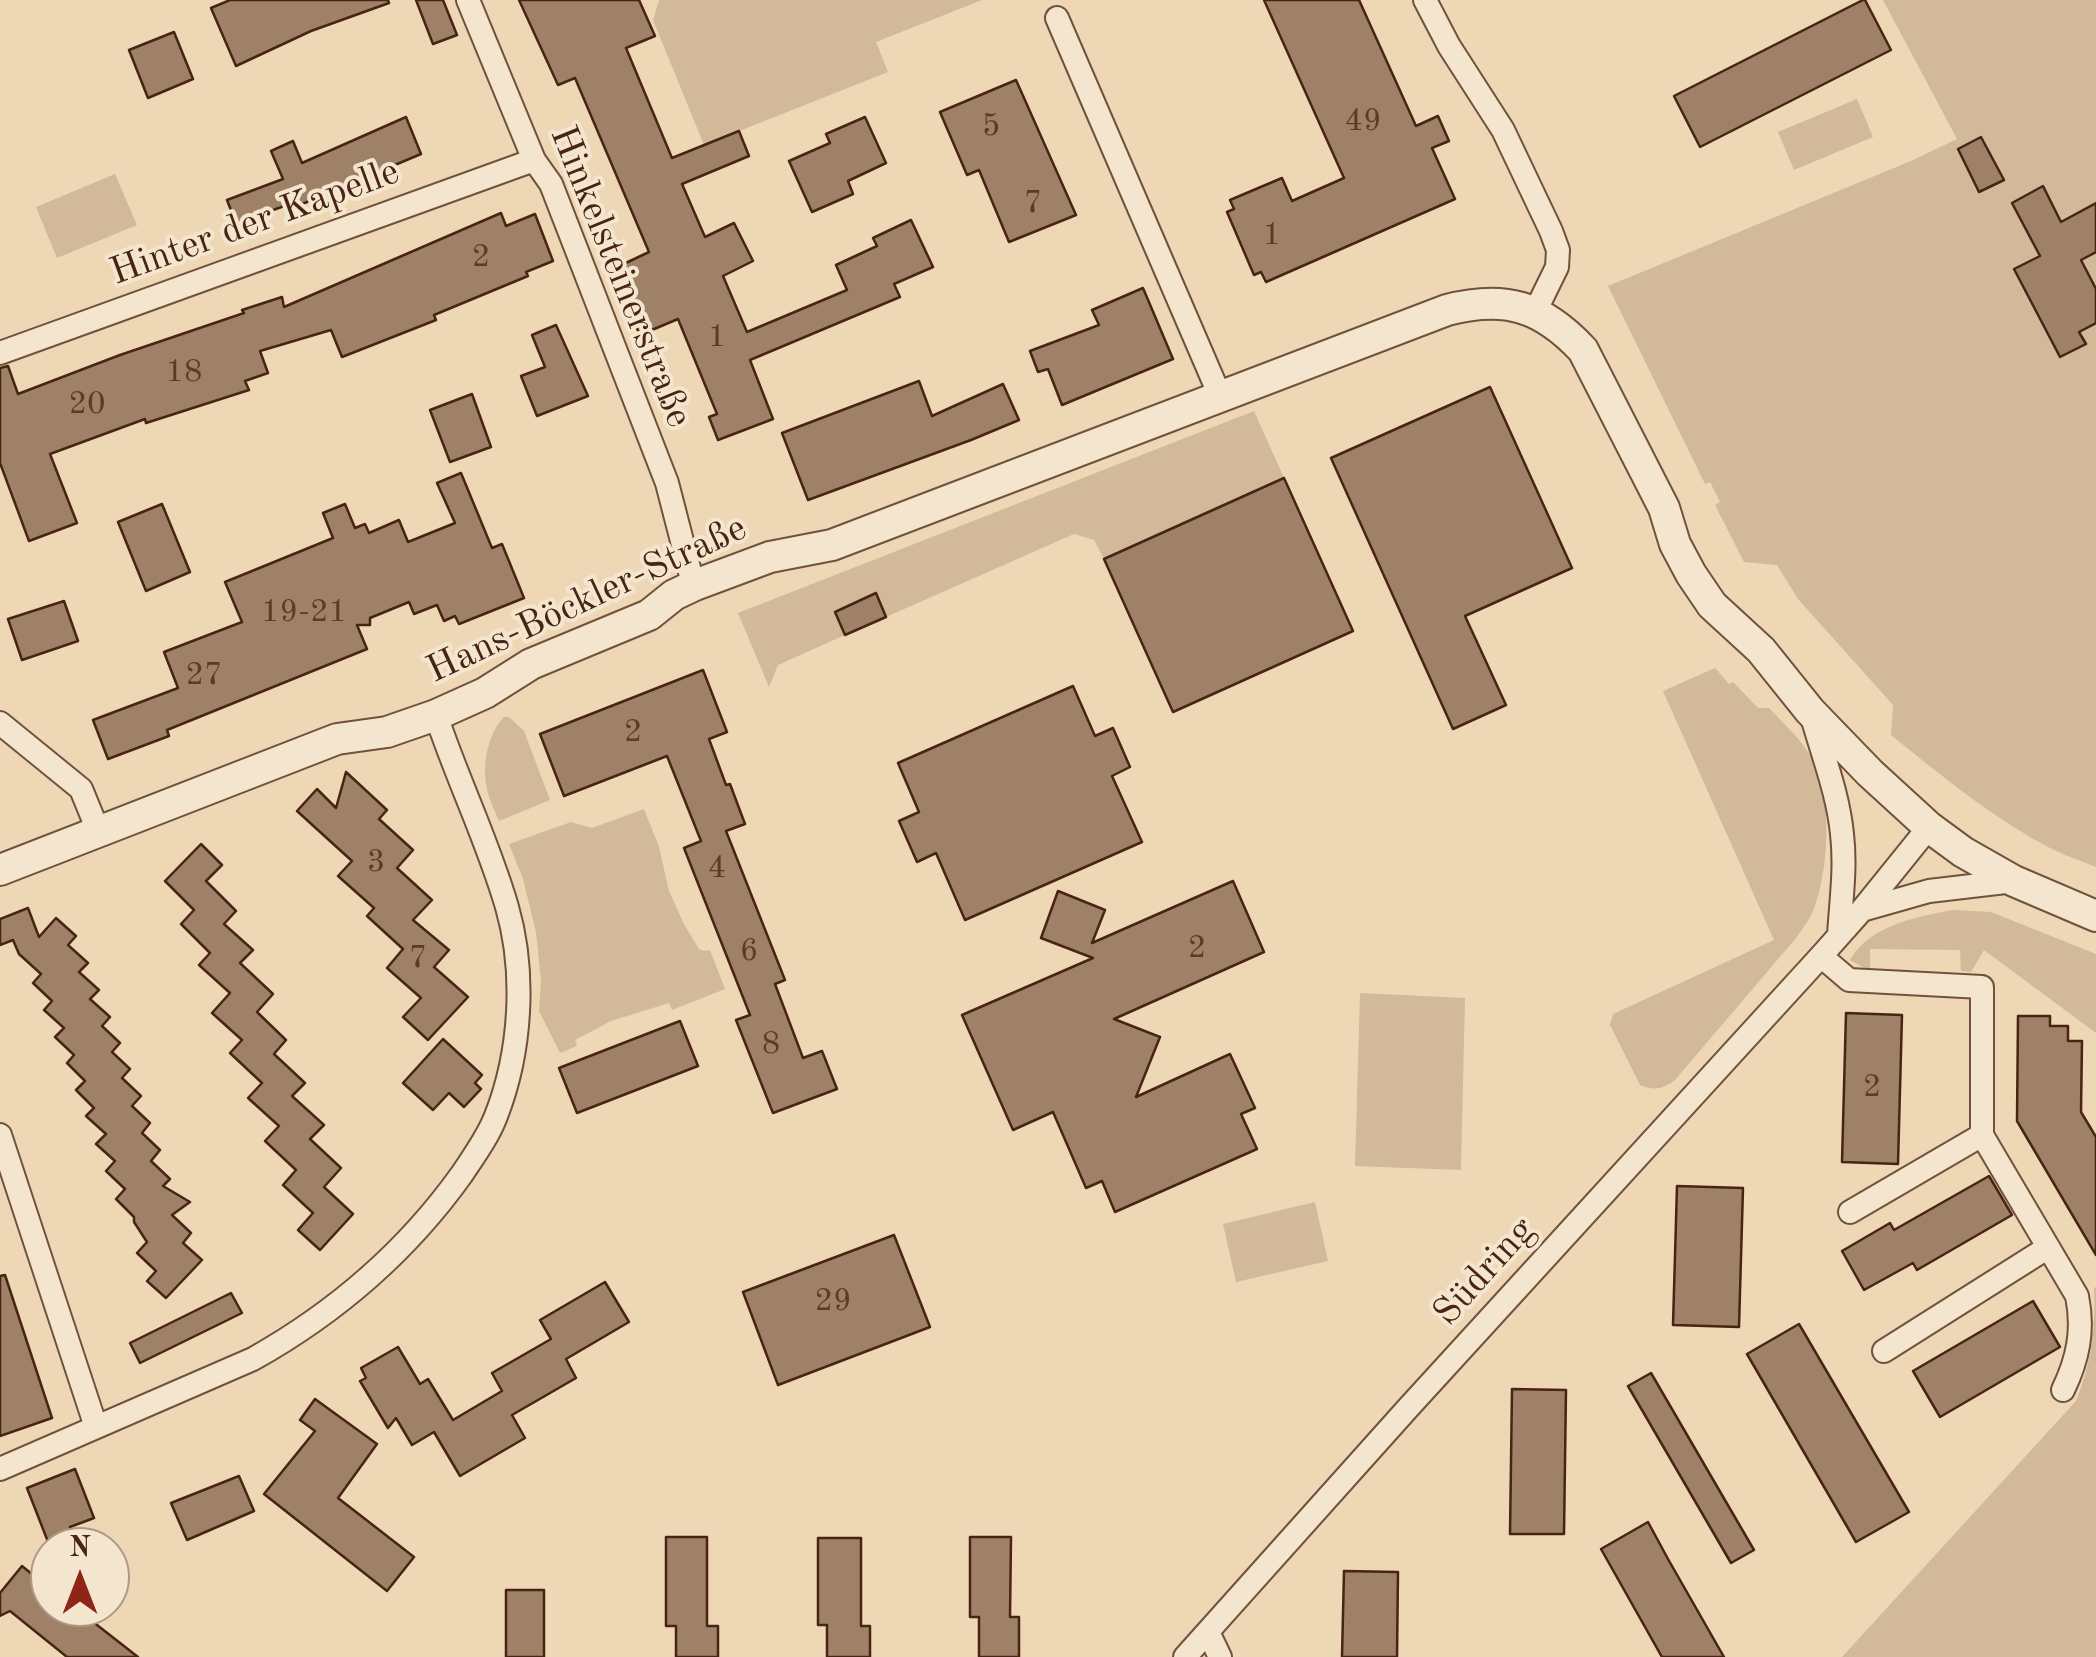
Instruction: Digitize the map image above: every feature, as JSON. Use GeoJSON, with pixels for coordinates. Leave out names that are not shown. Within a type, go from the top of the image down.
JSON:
{"type":"FeatureCollection","features":[{"type":"Feature","properties":{"kind":"street","name":"Hinkelsteinerstraße"},"geometry":{"type":"LineString","coordinates":[[468,0],[534,160],[551,184],[667,483],[696,585]]}},
{"type":"Feature","properties":{"kind":"street"},"geometry":{"type":"LineString","coordinates":[[1425,0],[1449,46],[1503,130],[1552,232],[1558,250],[1557,267],[1535,312],[1569,335],[1583,350],[1664,508],[1693,536],[1760,650],[1810,711],[1928,827],[2014,881],[2096,916]]}},
{"type":"Feature","properties":{"kind":"street"},"geometry":{"type":"LineString","coordinates":[[1057,18],[1220,396]]}},
{"type":"Feature","properties":{"kind":"street","name":"Hinter der Kapelle"},"geometry":{"type":"LineString","coordinates":[[0,353],[534,160]]}},
{"type":"Feature","properties":{"kind":"street","name":"Hans-Böckler-Straße"},"geometry":{"type":"LineString","coordinates":[[0,870],[337,740],[387,732],[436,715],[531,664],[649,615],[674,595],[696,585],[770,557],[832,544],[1447,310],[1493,302],[1535,312]]}},
{"type":"Feature","properties":{"kind":"street"},"geometry":{"type":"LineString","coordinates":[[1810,711],[1836,797],[1842,832],[1839,935]]}},
{"type":"Feature","properties":{"kind":"street"},"geometry":{"type":"LineString","coordinates":[[0,1469],[253,1359],[320,1316],[415,1234],[467,1167],[496,1119],[515,1039],[516,949],[507,908],[436,715]]}},
{"type":"Feature","properties":{"kind":"street"},"geometry":{"type":"LineString","coordinates":[[0,723],[81,789],[99,833]]}},
{"type":"Feature","properties":{"kind":"street","name":"Südring"},"geometry":{"type":"LineString","coordinates":[[1185,1657],[1821,956],[1928,827]]}},
{"type":"Feature","properties":{"kind":"street"},"geometry":{"type":"LineString","coordinates":[[1862,910],[1928,891],[2014,881]]}},
{"type":"Feature","properties":{"kind":"street"},"geometry":{"type":"LineString","coordinates":[[1821,956],[1849,980],[1982,986],[1982,1134],[2076,1296],[2079,1310],[2078,1351],[2064,1390]]}},
{"type":"Feature","properties":{"kind":"street"},"geometry":{"type":"LineString","coordinates":[[1850,1212],[1982,1134]]}},
{"type":"Feature","properties":{"kind":"street"},"geometry":{"type":"LineString","coordinates":[[0,1135],[96,1427]]}},
{"type":"Feature","properties":{"kind":"street"},"geometry":{"type":"LineString","coordinates":[[1884,1351],[2047,1248]]}},
{"type":"Feature","properties":{"kind":"street"},"geometry":{"type":"LineString","coordinates":[[1208,1632],[1220,1657]]}},
{"type":"Feature","properties":{"kind":"shaded area"},"geometry":{"type":"Polygon","coordinates":[[[659,0],[982,0],[876,42],[888,72],[704,145],[653,20],[659,0]]]}},
{"type":"Feature","properties":{"kind":"shaded area"},"geometry":{"type":"Polygon","coordinates":[[[1883,0],[2096,0],[2096,867],[2052,849],[2010,824],[1891,735],[1893,705],[1798,599],[1777,565],[1744,562],[1715,505],[1720,502],[1710,482],[1705,484],[1608,286],[1957,139],[1883,0]]]}},
{"type":"Feature","properties":{"kind":"shaded area"},"geometry":{"type":"Polygon","coordinates":[[[1857,99],[1873,137],[1794,170],[1778,132],[1857,99]]]}},
{"type":"Feature","properties":{"kind":"shaded area"},"geometry":{"type":"Polygon","coordinates":[[[115,174],[137,225],[57,258],[36,207],[115,174]]]}},
{"type":"Feature","properties":{"kind":"shaded area"},"geometry":{"type":"Polygon","coordinates":[[[1254,411],[1284,478],[1104,559],[1094,540],[1074,534],[886,617],[875,594],[835,612],[845,635],[778,665],[769,687],[738,613],[1254,411]]]}},
{"type":"Feature","properties":{"kind":"shaded area"},"geometry":{"type":"Polygon","coordinates":[[[1715,668],[1758,708],[1769,708],[1813,761],[1825,803],[1822,878],[1813,911],[1796,938],[1675,1080],[1649,1088],[1640,1085],[1610,1025],[1613,1014],[1774,940],[1663,691],[1715,668]]]}},
{"type":"Feature","properties":{"kind":"shaded area"},"geometry":{"type":"Polygon","coordinates":[[[504,717],[524,731],[550,800],[499,821],[488,793],[485,771],[490,742],[504,717]]]}},
{"type":"Feature","properties":{"kind":"shaded area"},"geometry":{"type":"Polygon","coordinates":[[[644,809],[659,847],[669,891],[699,949],[710,950],[725,989],[672,1010],[669,1003],[611,1021],[575,1040],[577,1046],[560,1053],[539,1011],[541,981],[536,932],[523,879],[509,844],[571,822],[592,828],[644,809]]]}},
{"type":"Feature","properties":{"kind":"shaded area"},"geometry":{"type":"Polygon","coordinates":[[[1953,910],[1991,912],[2096,954],[2096,1033],[1984,950],[1971,972],[1961,971],[1960,950],[1870,949],[1870,971],[1850,960],[1869,938],[1895,924],[1953,910]]]}},
{"type":"Feature","properties":{"kind":"shaded area"},"geometry":{"type":"Polygon","coordinates":[[[1360,993],[1465,998],[1461,1170],[1355,1166],[1360,993]]]}},
{"type":"Feature","properties":{"kind":"shaded area"},"geometry":{"type":"Polygon","coordinates":[[[1315,1202],[1328,1261],[1236,1282],[1223,1224],[1315,1202]]]}},
{"type":"Feature","properties":{"kind":"shaded area"},"geometry":{"type":"Polygon","coordinates":[[[2096,1287],[2096,1657],[1842,1657],[2076,1401],[2091,1346],[2096,1287]]]}},
{"type":"Feature","properties":{"kind":"building"},"geometry":{"type":"Polygon","coordinates":[[[230,0],[389,3],[311,31],[236,66],[211,8],[230,0]]]}},
{"type":"Feature","properties":{"kind":"building"},"geometry":{"type":"Polygon","coordinates":[[[416,0],[443,0],[457,35],[433,44],[416,0]]]}},
{"type":"Feature","properties":{"kind":"building"},"geometry":{"type":"Polygon","coordinates":[[[519,0],[639,0],[655,36],[626,48],[672,158],[739,131],[749,156],[682,184],[705,237],[734,223],[753,261],[723,276],[747,332],[847,290],[836,265],[877,246],[873,238],[911,220],[933,267],[894,284],[900,297],[750,360],[773,419],[718,440],[709,417],[717,414],[678,319],[640,335],[611,270],[649,252],[575,78],[558,85],[519,0]]]}},
{"type":"Feature","properties":{"kind":"building"},"geometry":{"type":"Polygon","coordinates":[[[1264,0],[1359,0],[1416,126],[1438,116],[1449,141],[1432,148],[1455,199],[1266,282],[1261,272],[1254,275],[1227,212],[1234,209],[1230,200],[1282,178],[1292,201],[1344,178],[1264,0]]]}},
{"type":"Feature","properties":{"kind":"building"},"geometry":{"type":"Polygon","coordinates":[[[1863,0],[1891,50],[1700,147],[1674,96],[1863,0]]]}},
{"type":"Feature","properties":{"kind":"building"},"geometry":{"type":"Polygon","coordinates":[[[174,32],[193,79],[148,98],[129,50],[174,32]]]}},
{"type":"Feature","properties":{"kind":"building"},"geometry":{"type":"Polygon","coordinates":[[[1016,80],[1076,215],[1009,242],[979,170],[967,175],[940,112],[1016,80]]]}},
{"type":"Feature","properties":{"kind":"building"},"geometry":{"type":"Polygon","coordinates":[[[406,117],[421,154],[295,207],[293,203],[236,223],[227,200],[283,179],[271,151],[293,141],[302,163],[406,117]]]}},
{"type":"Feature","properties":{"kind":"building"},"geometry":{"type":"Polygon","coordinates":[[[865,117],[886,163],[848,181],[853,194],[812,212],[789,161],[830,143],[826,134],[865,117]]]}},
{"type":"Feature","properties":{"kind":"building"},"geometry":{"type":"Polygon","coordinates":[[[1981,137],[2004,180],[1979,192],[1958,149],[1981,137]]]}},
{"type":"Feature","properties":{"kind":"building"},"geometry":{"type":"Polygon","coordinates":[[[2043,186],[2061,222],[2096,203],[2096,252],[2081,260],[2096,289],[2096,323],[2079,332],[2086,344],[2060,357],[2014,269],[2040,256],[2012,203],[2043,186]]]}},
{"type":"Feature","properties":{"kind":"building"},"geometry":{"type":"Polygon","coordinates":[[[501,213],[506,226],[535,214],[553,261],[526,272],[528,276],[434,315],[436,320],[342,357],[331,330],[260,351],[268,373],[245,381],[249,390],[146,423],[145,419],[50,454],[77,523],[29,541],[0,463],[0,368],[8,366],[18,394],[244,313],[242,310],[282,297],[284,307],[501,213]]]}},
{"type":"Feature","properties":{"kind":"building"},"geometry":{"type":"Polygon","coordinates":[[[1143,288],[1173,359],[1062,405],[1048,369],[1038,372],[1030,351],[1099,325],[1092,310],[1143,288]]]}},
{"type":"Feature","properties":{"kind":"building"},"geometry":{"type":"Polygon","coordinates":[[[556,325],[588,396],[537,416],[521,376],[545,367],[532,335],[556,325]]]}},
{"type":"Feature","properties":{"kind":"building"},"geometry":{"type":"Polygon","coordinates":[[[919,381],[932,416],[1003,384],[1019,420],[808,500],[782,433],[919,381]]]}},
{"type":"Feature","properties":{"kind":"building"},"geometry":{"type":"Polygon","coordinates":[[[1490,387],[1572,568],[1465,616],[1506,705],[1453,729],[1331,458],[1490,387]]]}},
{"type":"Feature","properties":{"kind":"building"},"geometry":{"type":"Polygon","coordinates":[[[472,394],[491,447],[450,462],[430,410],[472,394]]]}},
{"type":"Feature","properties":{"kind":"building"},"geometry":{"type":"Polygon","coordinates":[[[461,473],[492,548],[502,544],[524,598],[459,624],[455,616],[444,621],[437,605],[414,614],[409,602],[370,618],[370,625],[357,625],[367,649],[167,730],[169,736],[108,759],[93,720],[178,688],[164,652],[242,622],[225,582],[333,538],[323,513],[345,504],[355,528],[365,524],[369,533],[399,520],[408,542],[455,523],[437,483],[461,473]]]}},
{"type":"Feature","properties":{"kind":"building"},"geometry":{"type":"Polygon","coordinates":[[[1284,478],[1353,631],[1173,712],[1104,559],[1284,478]]]}},
{"type":"Feature","properties":{"kind":"building"},"geometry":{"type":"Polygon","coordinates":[[[162,504],[190,572],[146,591],[118,522],[162,504]]]}},
{"type":"Feature","properties":{"kind":"building"},"geometry":{"type":"Polygon","coordinates":[[[876,593],[886,617],[845,635],[835,612],[876,593]]]}},
{"type":"Feature","properties":{"kind":"building"},"geometry":{"type":"Polygon","coordinates":[[[64,601],[78,641],[22,660],[8,619],[64,601]]]}},
{"type":"Feature","properties":{"kind":"building"},"geometry":{"type":"Polygon","coordinates":[[[703,670],[727,732],[709,739],[745,824],[726,831],[785,980],[775,984],[803,1058],[822,1051],[837,1089],[773,1113],[736,1020],[750,1015],[684,848],[701,841],[667,756],[564,796],[540,734],[703,670]]]}},
{"type":"Feature","properties":{"kind":"building"},"geometry":{"type":"Polygon","coordinates":[[[1073,686],[1095,736],[1113,728],[1130,767],[1112,776],[1142,842],[965,920],[936,853],[917,862],[899,821],[919,812],[898,763],[1073,686]]]}},
{"type":"Feature","properties":{"kind":"building"},"geometry":{"type":"Polygon","coordinates":[[[346,772],[387,810],[379,819],[413,850],[397,868],[432,900],[413,920],[449,950],[434,967],[468,997],[428,1040],[403,1017],[421,998],[387,968],[403,949],[367,916],[374,908],[338,876],[352,861],[297,811],[317,789],[336,808],[346,772]]]}},
{"type":"Feature","properties":{"kind":"building"},"geometry":{"type":"Polygon","coordinates":[[[201,844],[222,865],[206,881],[236,911],[224,924],[253,950],[240,963],[273,994],[257,1012],[286,1040],[274,1054],[305,1083],[292,1096],[324,1125],[310,1139],[341,1168],[324,1187],[353,1214],[320,1250],[298,1230],[313,1213],[283,1185],[296,1170],[265,1141],[279,1126],[248,1098],[262,1083],[230,1053],[242,1040],[212,1013],[230,993],[199,965],[210,953],[181,924],[194,910],[165,881],[201,844]]]}},
{"type":"Feature","properties":{"kind":"building"},"geometry":{"type":"Polygon","coordinates":[[[1233,881],[1264,952],[1114,1019],[1160,1037],[1136,1097],[1230,1054],[1255,1108],[1241,1114],[1257,1149],[1115,1212],[1102,1181],[1086,1188],[1053,1112],[1013,1130],[962,1015],[1093,958],[1041,938],[1058,891],[1105,910],[1092,943],[1233,881]]]}},
{"type":"Feature","properties":{"kind":"building"},"geometry":{"type":"Polygon","coordinates":[[[28,908],[39,937],[56,918],[76,936],[68,945],[88,963],[79,972],[99,990],[90,999],[110,1017],[102,1026],[120,1043],[112,1052],[130,1069],[122,1078],[141,1096],[132,1106],[150,1123],[142,1133],[160,1150],[151,1161],[170,1179],[163,1186],[190,1202],[172,1215],[191,1233],[183,1243],[202,1260],[166,1298],[147,1281],[156,1271],[137,1253],[147,1242],[134,1217],[116,1199],[125,1189],[106,1171],[115,1161],[96,1144],[106,1134],[86,1116],[94,1108],[76,1090],[85,1081],[67,1063],[74,1055],[55,1037],[64,1028],[44,1010],[52,1001],[33,983],[41,974],[19,954],[13,940],[0,945],[0,919],[28,908]]]}},
{"type":"Feature","properties":{"kind":"building"},"geometry":{"type":"Polygon","coordinates":[[[1846,1013],[1902,1015],[1898,1164],[1842,1162],[1846,1013]]]}},
{"type":"Feature","properties":{"kind":"building"},"geometry":{"type":"Polygon","coordinates":[[[2018,1016],[2050,1016],[2050,1026],[2068,1026],[2068,1041],[2082,1041],[2081,1112],[2096,1137],[2096,1255],[2017,1121],[2018,1016]]]}},
{"type":"Feature","properties":{"kind":"building"},"geometry":{"type":"Polygon","coordinates":[[[680,1021],[698,1066],[577,1113],[559,1068],[680,1021]]]}},
{"type":"Feature","properties":{"kind":"building"},"geometry":{"type":"Polygon","coordinates":[[[443,1039],[482,1075],[475,1083],[481,1089],[464,1107],[449,1093],[433,1110],[403,1083],[443,1039]]]}},
{"type":"Feature","properties":{"kind":"building"},"geometry":{"type":"Polygon","coordinates":[[[1989,1176],[2012,1215],[1917,1270],[1913,1263],[1864,1290],[1842,1251],[1890,1223],[1894,1230],[1989,1176]]]}},
{"type":"Feature","properties":{"kind":"building"},"geometry":{"type":"Polygon","coordinates":[[[1677,1186],[1743,1188],[1739,1327],[1673,1325],[1677,1186]]]}},
{"type":"Feature","properties":{"kind":"building"},"geometry":{"type":"Polygon","coordinates":[[[894,1235],[930,1327],[778,1385],[743,1292],[894,1235]]]}},
{"type":"Feature","properties":{"kind":"building"},"geometry":{"type":"Polygon","coordinates":[[[5,1275],[52,1418],[0,1436],[0,1276],[5,1275]]]}},
{"type":"Feature","properties":{"kind":"building"},"geometry":{"type":"Polygon","coordinates":[[[605,1282],[629,1322],[566,1359],[576,1378],[512,1415],[525,1438],[460,1476],[434,1432],[412,1445],[396,1418],[388,1428],[360,1381],[366,1378],[361,1368],[398,1347],[420,1384],[428,1379],[453,1420],[502,1391],[492,1373],[551,1339],[540,1320],[605,1282]]]}},
{"type":"Feature","properties":{"kind":"building"},"geometry":{"type":"Polygon","coordinates":[[[231,1293],[242,1313],[140,1363],[130,1343],[231,1293]]]}},
{"type":"Feature","properties":{"kind":"building"},"geometry":{"type":"Polygon","coordinates":[[[2033,1301],[2060,1347],[1940,1417],[1913,1371],[2033,1301]]]}},
{"type":"Feature","properties":{"kind":"building"},"geometry":{"type":"Polygon","coordinates":[[[1799,1324],[1909,1512],[1856,1542],[1747,1354],[1799,1324]]]}},
{"type":"Feature","properties":{"kind":"building"},"geometry":{"type":"Polygon","coordinates":[[[1651,1373],[1754,1550],[1731,1563],[1628,1386],[1651,1373]]]}},
{"type":"Feature","properties":{"kind":"building"},"geometry":{"type":"Polygon","coordinates":[[[1512,1389],[1566,1390],[1564,1534],[1510,1534],[1512,1389]]]}},
{"type":"Feature","properties":{"kind":"building"},"geometry":{"type":"Polygon","coordinates":[[[315,1399],[377,1444],[338,1498],[414,1557],[387,1591],[264,1494],[315,1431],[300,1420],[315,1399]]]}},
{"type":"Feature","properties":{"kind":"building"},"geometry":{"type":"Polygon","coordinates":[[[75,1469],[94,1518],[70,1527],[42,1527],[27,1488],[75,1469]]]}},
{"type":"Feature","properties":{"kind":"building"},"geometry":{"type":"Polygon","coordinates":[[[239,1476],[254,1511],[187,1540],[171,1503],[239,1476]]]}},
{"type":"Feature","properties":{"kind":"building"},"geometry":{"type":"Polygon","coordinates":[[[1648,1522],[1724,1657],[1662,1657],[1601,1549],[1648,1522]]]}},
{"type":"Feature","properties":{"kind":"building"},"geometry":{"type":"Polygon","coordinates":[[[666,1537],[707,1537],[707,1626],[718,1626],[718,1657],[676,1657],[676,1626],[666,1626],[666,1537]]]}},
{"type":"Feature","properties":{"kind":"building"},"geometry":{"type":"Polygon","coordinates":[[[970,1537],[1011,1537],[1010,1617],[1019,1617],[1019,1657],[979,1657],[979,1617],[970,1617],[970,1537]]]}},
{"type":"Feature","properties":{"kind":"building"},"geometry":{"type":"Polygon","coordinates":[[[818,1538],[861,1538],[861,1626],[870,1626],[870,1657],[827,1657],[827,1625],[818,1625],[818,1538]]]}},
{"type":"Feature","properties":{"kind":"building"},"geometry":{"type":"Polygon","coordinates":[[[22,1566],[30,1573],[30,1627],[100,1627],[138,1657],[67,1657],[10,1611],[0,1616],[0,1593],[22,1566]]]}},
{"type":"Feature","properties":{"kind":"building"},"geometry":{"type":"Polygon","coordinates":[[[1344,1571],[1398,1572],[1397,1657],[1342,1657],[1344,1571]]]}},
{"type":"Feature","properties":{"kind":"building"},"geometry":{"type":"Polygon","coordinates":[[[506,1590],[544,1590],[544,1657],[506,1657],[506,1590]]]}}]}
